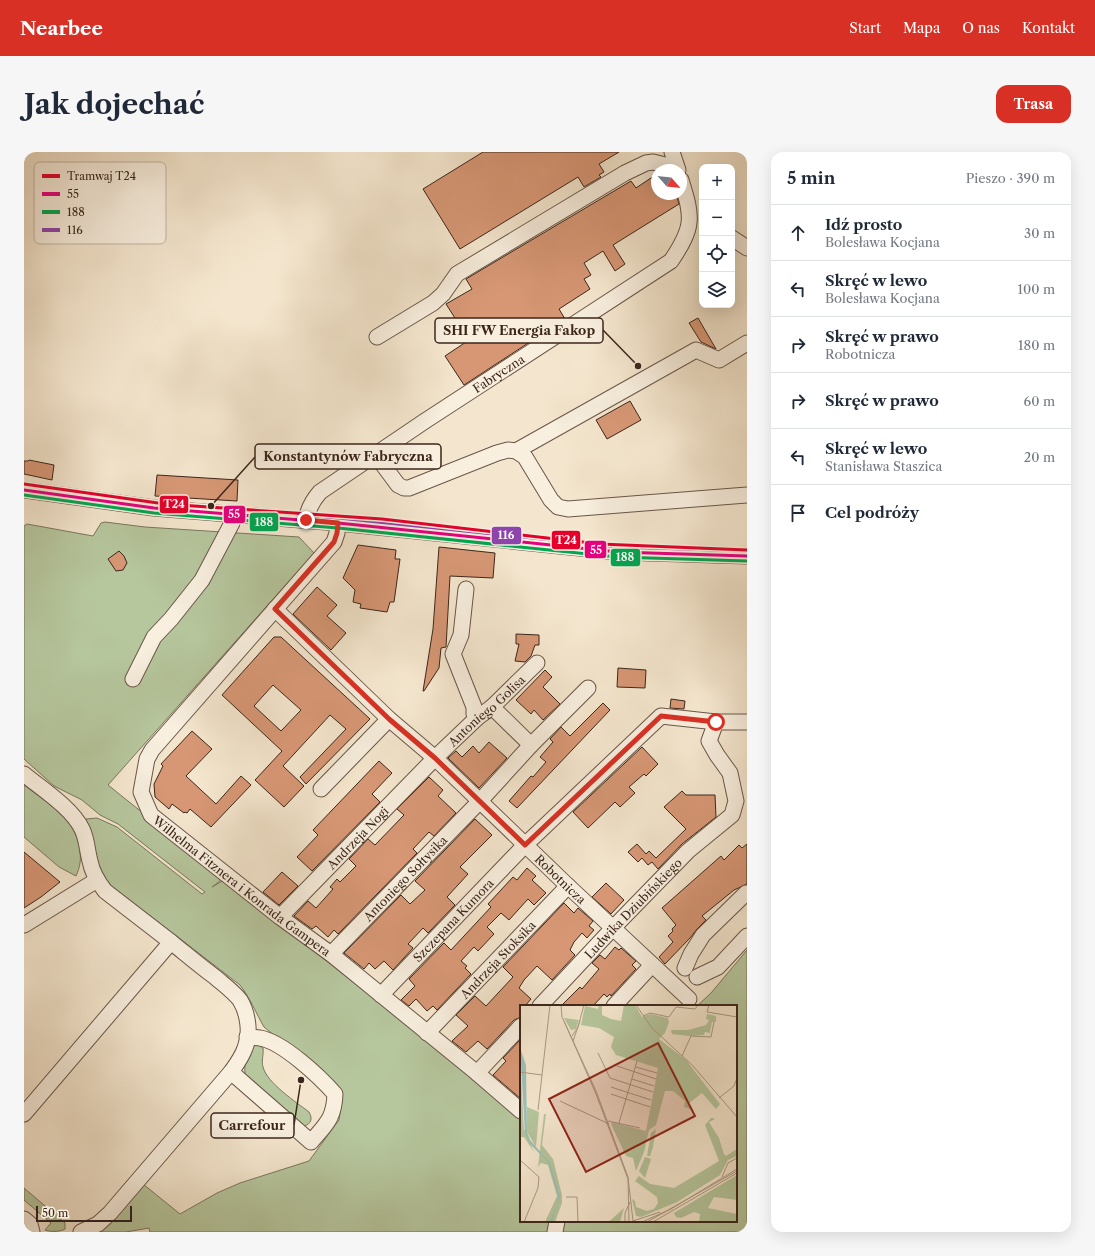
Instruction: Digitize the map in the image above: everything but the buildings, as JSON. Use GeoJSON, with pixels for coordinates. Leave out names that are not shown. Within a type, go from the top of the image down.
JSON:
{"type":"FeatureCollection","features":[{"type":"Feature","properties":{"kind":"street","name":"Fabryczna"},"geometry":{"type":"LineString","coordinates":[[672,152],[676,164]]}},
{"type":"Feature","properties":{"kind":"street"},"geometry":{"type":"LineString","coordinates":[[377,337],[433,303],[443,294],[457,274],[625,173],[646,158],[653,162],[664,164]]}},
{"type":"Feature","properties":{"kind":"street","name":"Fabryczna"},"geometry":{"type":"LineString","coordinates":[[306,520],[313,500],[320,492],[375,454],[671,261],[696,226],[687,199]]}},
{"type":"Feature","properties":{"kind":"street"},"geometry":{"type":"LineString","coordinates":[[735,240],[747,248]]}},
{"type":"Feature","properties":{"kind":"street"},"geometry":{"type":"LineString","coordinates":[[516,451],[696,350],[719,360],[747,342]]}},
{"type":"Feature","properties":{"kind":"street"},"geometry":{"type":"LineString","coordinates":[[375,454],[398,485],[404,488],[409,488],[497,453],[508,450],[516,451],[525,457],[551,500],[558,507],[576,509],[747,495]]}},
{"type":"Feature","properties":{"kind":"street"},"geometry":{"type":"LineString","coordinates":[[24,490],[154,508],[338,523],[618,552],[747,556]]}},
{"type":"Feature","properties":{"kind":"street"},"geometry":{"type":"LineString","coordinates":[[133,679],[154,637],[171,620],[202,580],[232,524],[233,514]]}},
{"type":"Feature","properties":{"kind":"street","name":"Wilhelma Fitznera i Konrada Gampera"},"geometry":{"type":"LineString","coordinates":[[338,523],[334,542],[152,750],[147,759],[141,792],[151,815],[280,917],[331,954],[520,1109]]}},
{"type":"Feature","properties":{"kind":"street"},"geometry":{"type":"LineString","coordinates":[[466,589],[461,635],[453,654],[474,707],[474,714],[477,718]]}},
{"type":"Feature","properties":{"kind":"street","name":"Robotnicza"},"geometry":{"type":"LineString","coordinates":[[275,609],[389,719],[435,758],[479,802],[652,964],[687,1003]]}},
{"type":"Feature","properties":{"kind":"street","name":"Antoniego Golisa"},"geometry":{"type":"LineString","coordinates":[[435,758],[477,718],[492,707],[537,663]]}},
{"type":"Feature","properties":{"kind":"street","name":"Antoniego Sołtysika"},"geometry":{"type":"LineString","coordinates":[[331,954],[479,802],[531,745],[588,688]]}},
{"type":"Feature","properties":{"kind":"street"},"geometry":{"type":"LineString","coordinates":[[492,707],[531,745]]}},
{"type":"Feature","properties":{"kind":"street","name":"Szczepana Kumora"},"geometry":{"type":"LineString","coordinates":[[381,995],[525,845],[661,716],[716,722],[747,722]]}},
{"type":"Feature","properties":{"kind":"street"},"geometry":{"type":"LineString","coordinates":[[321,789],[389,719]]}},
{"type":"Feature","properties":{"kind":"street","name":"Ludwika Dziubińskiego"},"geometry":{"type":"LineString","coordinates":[[541,1005],[688,851],[732,815],[736,801],[730,773],[717,756],[709,741],[716,722]]}},
{"type":"Feature","properties":{"kind":"street","name":"Andrzeja Nogi"},"geometry":{"type":"LineString","coordinates":[[280,917],[435,758]]}},
{"type":"Feature","properties":{"kind":"street"},"geometry":{"type":"LineString","coordinates":[[24,774],[72,814],[81,828],[87,842],[90,862],[97,880],[105,891],[226,986],[240,1000],[246,1013],[248,1028],[246,1047],[241,1058],[231,1072],[110,1213],[98,1224],[81,1232]]}},
{"type":"Feature","properties":{"kind":"street"},"geometry":{"type":"LineString","coordinates":[[24,925],[97,880]]}},
{"type":"Feature","properties":{"kind":"street","name":"Andrzeja Stoksika"},"geometry":{"type":"LineString","coordinates":[[427,1033],[568,886]]}},
{"type":"Feature","properties":{"kind":"street"},"geometry":{"type":"LineString","coordinates":[[684,968],[703,936],[746,893]]}},
{"type":"Feature","properties":{"kind":"street"},"geometry":{"type":"LineString","coordinates":[[697,977],[718,967],[747,936]]}},
{"type":"Feature","properties":{"kind":"street"},"geometry":{"type":"LineString","coordinates":[[24,1114],[171,942]]}},
{"type":"Feature","properties":{"kind":"street"},"geometry":{"type":"LineString","coordinates":[[615,1005],[652,964]]}},
{"type":"Feature","properties":{"kind":"street"},"geometry":{"type":"LineString","coordinates":[[665,977],[670,973],[684,968],[691,971],[697,977]]}},
{"type":"Feature","properties":{"kind":"street"},"geometry":{"type":"LineString","coordinates":[[687,1003],[696,988],[697,977]]}},
{"type":"Feature","properties":{"kind":"street"},"geometry":{"type":"LineString","coordinates":[[477,1073],[520,1027]]}},
{"type":"Feature","properties":{"kind":"street"},"geometry":{"type":"LineString","coordinates":[[231,1072],[311,1142],[329,1122],[335,1109],[335,1094],[325,1083],[310,1069],[280,1046],[261,1038],[247,1037]]}},
{"type":"Feature","properties":{"kind":"street"},"geometry":{"type":"LineString","coordinates":[[24,1219],[30,1224],[32,1232]]}},
{"type":"Feature","properties":{"kind":"street"},"geometry":{"type":"LineString","coordinates":[[555,1232],[557,1222]]}},
{"type":"Feature","properties":{"kind":"green space"},"geometry":{"type":"Polygon","coordinates":[[[105,522],[145,527],[299,537],[314,553],[108,785],[224,878],[212,887],[224,880],[520,1114],[520,1222],[737,1222],[737,1005],[698,1005],[711,993],[747,950],[747,1232],[150,1232],[149,1228],[126,1232],[98,1232],[106,1227],[143,1184],[180,1214],[217,1193],[240,1183],[309,1161],[339,1120],[342,1099],[337,1086],[264,1027],[250,1000],[240,985],[109,884],[99,866],[86,819],[97,818],[117,827],[202,894],[205,892],[118,824],[100,815],[82,800],[54,786],[24,759],[24,526],[27,524],[93,536],[101,523],[105,522]]]}},
{"type":"Feature","properties":{"kind":"green space"},"geometry":{"type":"Polygon","coordinates":[[[24,785],[60,813],[74,831],[78,841],[80,855],[80,864],[76,876],[59,867],[24,837],[24,785]]]}},
{"type":"Feature","properties":{"kind":"green space"},"geometry":{"type":"Polygon","coordinates":[[[256,1044],[263,1048],[262,1065],[266,1073],[276,1086],[309,1112],[311,1121],[308,1124],[304,1126],[246,1079],[245,1064],[247,1055],[256,1044]]]}},
{"type":"Feature","properties":{"kind":"green space"},"geometry":{"type":"Polygon","coordinates":[[[24,1188],[65,1223],[65,1229],[60,1231],[45,1230],[51,1223],[24,1200],[24,1188]]]}},
{"type":"Feature","properties":{"kind":"tram line","name":"T24"},"geometry":{"type":"LineString","coordinates":[[24,484],[165,504],[382,519],[600,544],[747,550]]}},
{"type":"Feature","properties":{"kind":"transit line","name":"116"},"geometry":{"type":"LineString","coordinates":[[25,485],[155,503],[339,518],[618,547],[747,551]]}},
{"type":"Feature","properties":{"kind":"transit line","name":"55"},"geometry":{"type":"LineString","coordinates":[[24,490],[154,508],[338,523],[618,552],[747,556]]}},
{"type":"Feature","properties":{"kind":"transit line","name":"188"},"geometry":{"type":"LineString","coordinates":[[24,495],[154,513],[338,528],[617,557],[747,561]]}},
{"type":"Feature","properties":{"kind":"place","name":"SHI FW Energia Fakop"},"geometry":{"type":"Point","coordinates":[638,366]}},
{"type":"Feature","properties":{"kind":"place","name":"Konstantynów Fabryczna"},"geometry":{"type":"Point","coordinates":[211,506]}},
{"type":"Feature","properties":{"kind":"place","name":"Carrefour"},"geometry":{"type":"Point","coordinates":[301,1080]}},
{"type":"Feature","properties":{"kind":"route"},"geometry":{"type":"LineString","coordinates":[[306,520],[338,523],[334,542],[275,609],[389,719],[435,758],[525,845],[661,716],[716,722]]}}]}
